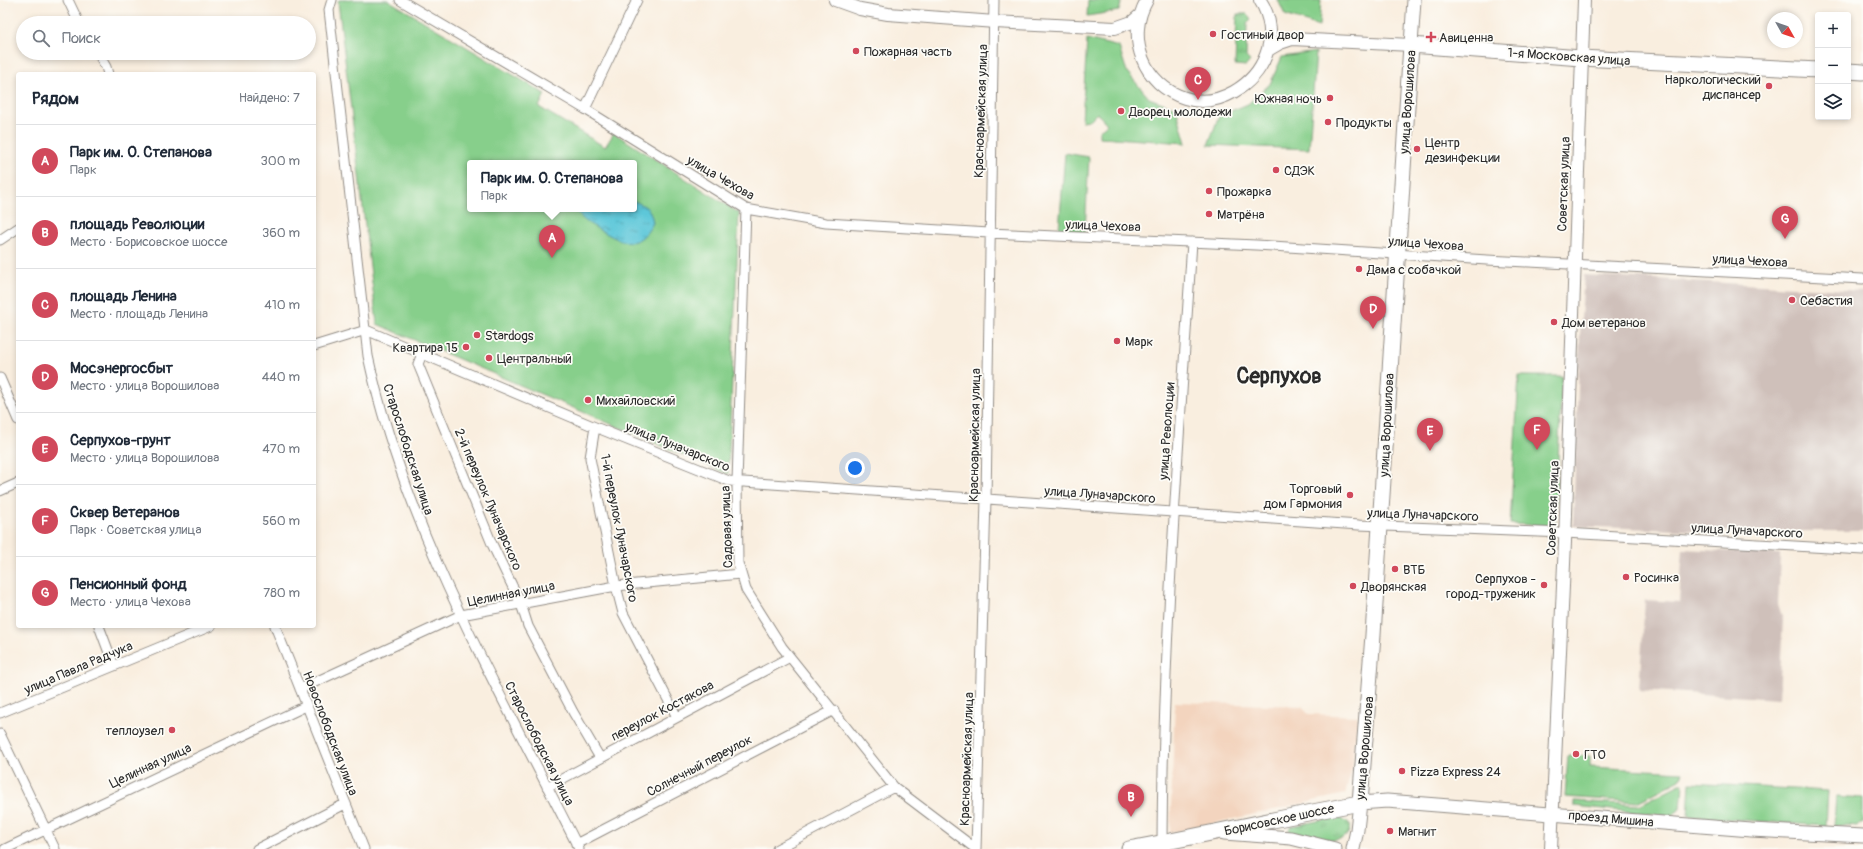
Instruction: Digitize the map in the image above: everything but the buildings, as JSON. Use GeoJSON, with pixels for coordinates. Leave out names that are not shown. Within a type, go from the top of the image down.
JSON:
{"type":"FeatureCollection","features":[{"type":"Feature","properties":{"kind":"main road","name":"улица Ворошилова"},"geometry":{"type":"LineString","coordinates":[[1353,849],[1360,803],[1373,635],[1414,0]]}},
{"type":"Feature","properties":{"kind":"main road","name":"1-я Московская улица"},"geometry":{"type":"LineString","coordinates":[[1411,45],[1581,58],[1815,70]]}},
{"type":"Feature","properties":{"kind":"main road"},"geometry":{"type":"LineString","coordinates":[[1851,71],[1863,72]]}},
{"type":"Feature","properties":{"kind":"main road","name":"проезд Мишина"},"geometry":{"type":"LineString","coordinates":[[1360,803],[1387,801],[1553,813],[1751,830],[1863,836]]}},
{"type":"Feature","properties":{"kind":"main road","name":"Борисовское шоссе"},"geometry":{"type":"LineString","coordinates":[[1129,849],[1291,815],[1360,803]]}},
{"type":"Feature","properties":{"kind":"main road"},"geometry":{"type":"LineString","coordinates":[[1291,815],[1285,828],[1286,833],[1291,838]]}},
{"type":"Feature","properties":{"kind":"main road"},"geometry":{"type":"LineString","coordinates":[[1214,832],[1291,838],[1335,849]]}},
{"type":"Feature","properties":{"kind":"street"},"geometry":{"type":"LineString","coordinates":[[68,0],[76,16]]}},
{"type":"Feature","properties":{"kind":"street","name":"Старослободская улица"},"geometry":{"type":"LineString","coordinates":[[332,0],[329,10],[368,356],[377,400],[421,528],[461,615],[577,847]]}},
{"type":"Feature","properties":{"kind":"street","name":"улица Чехова"},"geometry":{"type":"LineString","coordinates":[[400,0],[585,109],[746,209],[826,223],[989,233],[1192,242],[1487,260],[1574,263],[1863,279]]}},
{"type":"Feature","properties":{"kind":"street"},"geometry":{"type":"LineString","coordinates":[[585,109],[637,0]]}},
{"type":"Feature","properties":{"kind":"street"},"geometry":{"type":"LineString","coordinates":[[835,0],[860,9],[888,14],[1082,27],[1115,28],[1132,22],[1139,16]]}},
{"type":"Feature","properties":{"kind":"street","name":"Красноармейская улица"},"geometry":{"type":"LineString","coordinates":[[976,849],[986,500],[989,233],[995,22],[994,0]]}},
{"type":"Feature","properties":{"kind":"street"},"geometry":{"type":"LineString","coordinates":[[1147,0],[1139,16],[1137,29],[1138,44],[1145,64],[1157,82],[1185,98],[1198,100],[1214,99],[1233,93],[1245,86],[1255,76],[1268,50],[1270,26],[1264,5],[1260,0]]}},
{"type":"Feature","properties":{"kind":"street","name":"Советская улица"},"geometry":{"type":"LineString","coordinates":[[1551,849],[1566,533],[1584,0]]}},
{"type":"Feature","properties":{"kind":"street"},"geometry":{"type":"LineString","coordinates":[[1270,26],[1281,34],[1292,39]]}},
{"type":"Feature","properties":{"kind":"street"},"geometry":{"type":"LineString","coordinates":[[1115,28],[1131,37],[1138,44]]}},
{"type":"Feature","properties":{"kind":"street"},"geometry":{"type":"LineString","coordinates":[[1268,50],[1280,43],[1292,39]]}},
{"type":"Feature","properties":{"kind":"street","name":"1-я Московская улица"},"geometry":{"type":"LineString","coordinates":[[1292,39],[1411,45]]}},
{"type":"Feature","properties":{"kind":"street"},"geometry":{"type":"LineString","coordinates":[[102,60],[107,72]]}},
{"type":"Feature","properties":{"kind":"street","name":"Садовая улица"},"geometry":{"type":"LineString","coordinates":[[746,209],[737,482],[738,563],[740,574],[746,590],[782,647],[834,710],[894,787],[976,849]]}},
{"type":"Feature","properties":{"kind":"street"},"geometry":{"type":"LineString","coordinates":[[0,240],[16,229]]}},
{"type":"Feature","properties":{"kind":"street","name":"улица Революции"},"geometry":{"type":"LineString","coordinates":[[1162,843],[1162,784],[1174,512],[1192,242]]}},
{"type":"Feature","properties":{"kind":"street"},"geometry":{"type":"LineString","coordinates":[[316,345],[366,330]]}},
{"type":"Feature","properties":{"kind":"street","name":"улица Луначарского"},"geometry":{"type":"LineString","coordinates":[[366,330],[595,427],[729,481],[986,500],[1380,526],[1566,533],[1863,550]]}},
{"type":"Feature","properties":{"kind":"street","name":"2-й переулок Луначарского"},"geometry":{"type":"LineString","coordinates":[[422,354],[418,364],[492,544],[521,604],[528,626],[572,712],[600,758]]}},
{"type":"Feature","properties":{"kind":"street"},"geometry":{"type":"LineString","coordinates":[[0,378],[16,415]]}},
{"type":"Feature","properties":{"kind":"street","name":"1-й переулок Луначарского"},"geometry":{"type":"LineString","coordinates":[[595,427],[590,458],[623,614],[677,717]]}},
{"type":"Feature","properties":{"kind":"street"},"geometry":{"type":"LineString","coordinates":[[0,491],[16,484]]}},
{"type":"Feature","properties":{"kind":"street","name":"Целинная улица"},"geometry":{"type":"LineString","coordinates":[[300,689],[461,615],[616,586],[740,574]]}},
{"type":"Feature","properties":{"kind":"street"},"geometry":{"type":"LineString","coordinates":[[100,628],[114,666]]}},
{"type":"Feature","properties":{"kind":"street","name":"улица Павла Радчука"},"geometry":{"type":"LineString","coordinates":[[0,713],[206,628]]}},
{"type":"Feature","properties":{"kind":"street","name":"Новослободская улица"},"geometry":{"type":"LineString","coordinates":[[276,628],[364,849]]}},
{"type":"Feature","properties":{"kind":"street","name":"переулок Костякова"},"geometry":{"type":"LineString","coordinates":[[547,787],[790,657]]}},
{"type":"Feature","properties":{"kind":"street","name":"Целинная улица"},"geometry":{"type":"LineString","coordinates":[[4,849],[45,828],[306,706]]}},
{"type":"Feature","properties":{"kind":"street","name":"Солнечный переулок"},"geometry":{"type":"LineString","coordinates":[[577,847],[834,710]]}},
{"type":"Feature","properties":{"kind":"street"},"geometry":{"type":"LineString","coordinates":[[0,734],[55,849]]}},
{"type":"Feature","properties":{"kind":"street"},"geometry":{"type":"LineString","coordinates":[[777,849],[894,787]]}},
{"type":"Feature","properties":{"kind":"street"},"geometry":{"type":"LineString","coordinates":[[256,849],[345,804]]}},
{"type":"Feature","properties":{"kind":"shaded area"},"geometry":{"type":"Polygon","coordinates":[[[1584,275],[1863,291],[1863,531],[1703,531],[1573,526],[1580,333],[1584,275]]]}},
{"type":"Feature","properties":{"kind":"shaded area"},"geometry":{"type":"Polygon","coordinates":[[[1683,549],[1780,554],[1778,604],[1783,619],[1779,699],[1639,690],[1645,600],[1679,602],[1683,549]]]}},
{"type":"Feature","properties":{"kind":"shaded area"},"geometry":{"type":"Polygon","coordinates":[[[1175,702],[1302,706],[1308,714],[1358,716],[1353,766],[1345,794],[1170,833],[1175,702]]]}},
{"type":"Feature","properties":{"kind":"green space"},"geometry":{"type":"Polygon","coordinates":[[[339,0],[388,0],[545,94],[539,107],[605,147],[614,133],[739,213],[728,474],[377,324],[338,2],[339,0]]]}},
{"type":"Feature","properties":{"kind":"green space"},"geometry":{"type":"Polygon","coordinates":[[[1088,0],[1122,0],[1119,11],[1087,16],[1088,0]]]}},
{"type":"Feature","properties":{"kind":"green space"},"geometry":{"type":"Polygon","coordinates":[[[1278,0],[1321,0],[1319,26],[1285,15],[1278,0]]]}},
{"type":"Feature","properties":{"kind":"green space"},"geometry":{"type":"Polygon","coordinates":[[[1237,14],[1247,14],[1251,19],[1247,23],[1246,57],[1250,61],[1246,66],[1235,65],[1237,14]]]}},
{"type":"Feature","properties":{"kind":"green space"},"geometry":{"type":"Polygon","coordinates":[[[1087,39],[1119,47],[1127,72],[1149,98],[1176,108],[1186,143],[1099,137],[1099,131],[1107,124],[1097,113],[1090,120],[1082,121],[1087,39]]]}},
{"type":"Feature","properties":{"kind":"green space"},"geometry":{"type":"Polygon","coordinates":[[[1316,52],[1309,149],[1208,145],[1219,116],[1248,104],[1270,84],[1282,57],[1316,52]]]}},
{"type":"Feature","properties":{"kind":"green space"},"geometry":{"type":"Polygon","coordinates":[[[1065,153],[1089,157],[1085,232],[1059,229],[1065,153]]]}},
{"type":"Feature","properties":{"kind":"green space"},"geometry":{"type":"Polygon","coordinates":[[[1519,376],[1562,376],[1555,526],[1510,524],[1519,376]]]}},
{"type":"Feature","properties":{"kind":"green space"},"geometry":{"type":"Polygon","coordinates":[[[1568,755],[1590,756],[1590,767],[1683,772],[1680,780],[1637,802],[1565,797],[1568,755]]]}},
{"type":"Feature","properties":{"kind":"green space"},"geometry":{"type":"Polygon","coordinates":[[[1690,783],[1828,791],[1826,826],[1688,816],[1690,783]]]}},
{"type":"Feature","properties":{"kind":"green space"},"geometry":{"type":"Polygon","coordinates":[[[1680,784],[1683,784],[1681,809],[1670,816],[1574,806],[1574,801],[1639,805],[1680,784]]]}},
{"type":"Feature","properties":{"kind":"green space"},"geometry":{"type":"Polygon","coordinates":[[[1836,796],[1863,798],[1863,823],[1860,823],[1857,827],[1834,825],[1836,796]]]}},
{"type":"Feature","properties":{"kind":"green space"},"geometry":{"type":"Polygon","coordinates":[[[1333,818],[1342,819],[1349,824],[1349,832],[1345,837],[1330,840],[1311,839],[1291,835],[1289,830],[1292,826],[1333,818]]]}},
{"type":"Feature","properties":{"kind":"water"},"geometry":{"type":"Polygon","coordinates":[[[637,202],[650,211],[653,223],[641,238],[629,242],[615,238],[586,222],[577,212],[637,212],[637,202]]]}},
{"type":"Feature","properties":{"kind":"place","name":"Гостиный двор"},"geometry":{"type":"Point","coordinates":[1213,34]}},
{"type":"Feature","properties":{"kind":"place","name":"Авиценна"},"geometry":{"type":"Point","coordinates":[1431,37]}},
{"type":"Feature","properties":{"kind":"place","name":"Пожарная часть"},"geometry":{"type":"Point","coordinates":[856,51]}},
{"type":"Feature","properties":{"kind":"place","name":"Наркологический диспансер"},"geometry":{"type":"Point","coordinates":[1769,86]}},
{"type":"Feature","properties":{"kind":"place","name":"Южная ночь"},"geometry":{"type":"Point","coordinates":[1330,98]}},
{"type":"Feature","properties":{"kind":"place","name":"площадь Ленина"},"geometry":{"type":"Point","coordinates":[1198,100]}},
{"type":"Feature","properties":{"kind":"place","name":"Дворец молодежи"},"geometry":{"type":"Point","coordinates":[1121,111]}},
{"type":"Feature","properties":{"kind":"place","name":"Продукты"},"geometry":{"type":"Point","coordinates":[1328,122]}},
{"type":"Feature","properties":{"kind":"place","name":"Центр дезинфекции"},"geometry":{"type":"Point","coordinates":[1417,149]}},
{"type":"Feature","properties":{"kind":"place","name":"СДЭК"},"geometry":{"type":"Point","coordinates":[1276,170]}},
{"type":"Feature","properties":{"kind":"place","name":"Прожарка"},"geometry":{"type":"Point","coordinates":[1209,191]}},
{"type":"Feature","properties":{"kind":"place","name":"Матрёнa"},"geometry":{"type":"Point","coordinates":[1209,214]}},
{"type":"Feature","properties":{"kind":"place","name":"Пенсионный фонд"},"geometry":{"type":"Point","coordinates":[1785,239]}},
{"type":"Feature","properties":{"kind":"place","name":"Парк им. О. Степанова"},"geometry":{"type":"Point","coordinates":[552,258]}},
{"type":"Feature","properties":{"kind":"place","name":"Дама с собачкой"},"geometry":{"type":"Point","coordinates":[1359,269]}},
{"type":"Feature","properties":{"kind":"place","name":"Себастия"},"geometry":{"type":"Point","coordinates":[1792,300]}},
{"type":"Feature","properties":{"kind":"place","name":"Дом ветеранов"},"geometry":{"type":"Point","coordinates":[1554,322]}},
{"type":"Feature","properties":{"kind":"place","name":"Мосэнергосбыт"},"geometry":{"type":"Point","coordinates":[1373,329]}},
{"type":"Feature","properties":{"kind":"place","name":"Stardogs"},"geometry":{"type":"Point","coordinates":[477,335]}},
{"type":"Feature","properties":{"kind":"place","name":"Марк"},"geometry":{"type":"Point","coordinates":[1117,341]}},
{"type":"Feature","properties":{"kind":"place","name":"Квартира 15"},"geometry":{"type":"Point","coordinates":[466,347]}},
{"type":"Feature","properties":{"kind":"place","name":"Центральный"},"geometry":{"type":"Point","coordinates":[489,358]}},
{"type":"Feature","properties":{"kind":"place","name":"Михайловский"},"geometry":{"type":"Point","coordinates":[588,400]}},
{"type":"Feature","properties":{"kind":"place","name":"Сквер Ветеранов"},"geometry":{"type":"Point","coordinates":[1537,450]}},
{"type":"Feature","properties":{"kind":"place","name":"Серпухов-грунт"},"geometry":{"type":"Point","coordinates":[1430,451]}},
{"type":"Feature","properties":{"kind":"place","name":"Торговый дом Гармония"},"geometry":{"type":"Point","coordinates":[1350,495]}},
{"type":"Feature","properties":{"kind":"place","name":"ВТБ"},"geometry":{"type":"Point","coordinates":[1395,569]}},
{"type":"Feature","properties":{"kind":"place","name":"Росинка"},"geometry":{"type":"Point","coordinates":[1626,577]}},
{"type":"Feature","properties":{"kind":"place","name":"Серпухов - город-труженик"},"geometry":{"type":"Point","coordinates":[1544,585]}},
{"type":"Feature","properties":{"kind":"place","name":"Дворянская"},"geometry":{"type":"Point","coordinates":[1353,586]}},
{"type":"Feature","properties":{"kind":"place","name":"теплоузел"},"geometry":{"type":"Point","coordinates":[172,730]}},
{"type":"Feature","properties":{"kind":"place","name":"ГТО"},"geometry":{"type":"Point","coordinates":[1576,754]}},
{"type":"Feature","properties":{"kind":"place","name":"Pizza Express 24"},"geometry":{"type":"Point","coordinates":[1402,771]}},
{"type":"Feature","properties":{"kind":"place","name":"площадь Революции"},"geometry":{"type":"Point","coordinates":[1131,817]}},
{"type":"Feature","properties":{"kind":"place","name":"Магнит"},"geometry":{"type":"Point","coordinates":[1390,831]}},
{"type":"Feature","properties":{"kind":"district","name":"Серпухов"},"geometry":{"type":"Point","coordinates":[1279,376]}}]}
